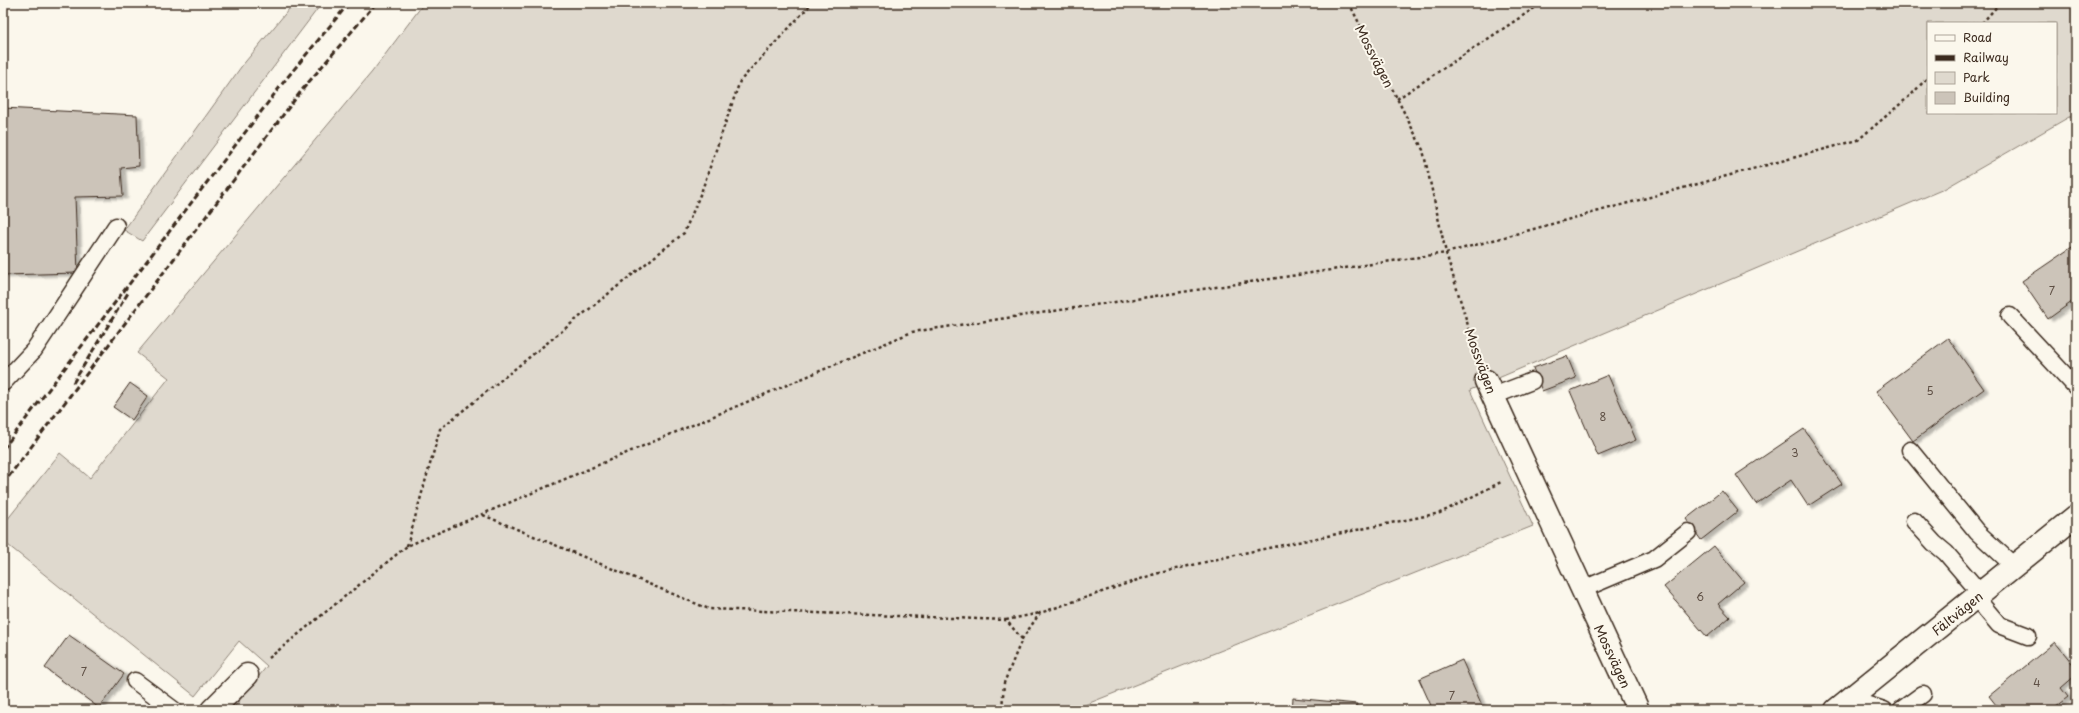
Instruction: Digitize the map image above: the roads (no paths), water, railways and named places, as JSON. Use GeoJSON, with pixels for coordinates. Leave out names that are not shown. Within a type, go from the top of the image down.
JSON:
{"type":"FeatureCollection","features":[{"type":"Feature","properties":{"kind":"street","name":"Mossvägen"},"geometry":{"type":"LineString","coordinates":[[1490,389],[1526,470],[1638,710]]}},
{"type":"Feature","properties":{"kind":"street","name":"Fältvägen"},"geometry":{"type":"LineString","coordinates":[[1843,705],[2076,516]]}},
{"type":"Feature","properties":{"kind":"street"},"geometry":{"type":"LineString","coordinates":[[212,710],[247,675]]}},
{"type":"Feature","properties":{"kind":"lane"},"geometry":{"type":"LineString","coordinates":[[3,382],[34,350],[116,226]]}},
{"type":"Feature","properties":{"kind":"lane"},"geometry":{"type":"LineString","coordinates":[[2010,316],[2076,386]]}},
{"type":"Feature","properties":{"kind":"lane"},"geometry":{"type":"LineString","coordinates":[[1490,389],[1532,381]]}},
{"type":"Feature","properties":{"kind":"lane"},"geometry":{"type":"LineString","coordinates":[[1910,450],[1977,532],[2014,566]]}},
{"type":"Feature","properties":{"kind":"lane"},"geometry":{"type":"LineString","coordinates":[[1914,521],[1934,543],[1946,553],[1999,625],[2028,636]]}},
{"type":"Feature","properties":{"kind":"lane"},"geometry":{"type":"LineString","coordinates":[[1582,589],[1654,559],[1688,532]]}},
{"type":"Feature","properties":{"kind":"lane"},"geometry":{"type":"LineString","coordinates":[[135,681],[174,710]]}},
{"type":"Feature","properties":{"kind":"lane"},"geometry":{"type":"LineString","coordinates":[[1901,710],[1923,694]]}},
{"type":"Feature","properties":{"kind":"lane"},"geometry":{"type":"LineString","coordinates":[[1843,705],[1884,710]]}},
{"type":"Feature","properties":{"kind":"railway"},"geometry":{"type":"LineString","coordinates":[[3,449],[286,79],[349,3]]}},
{"type":"Feature","properties":{"kind":"railway"},"geometry":{"type":"LineString","coordinates":[[3,484],[302,90],[376,3]]}},
{"type":"Feature","properties":{"kind":"railway"},"geometry":{"type":"LineString","coordinates":[[73,383],[128,293]]}}]}
